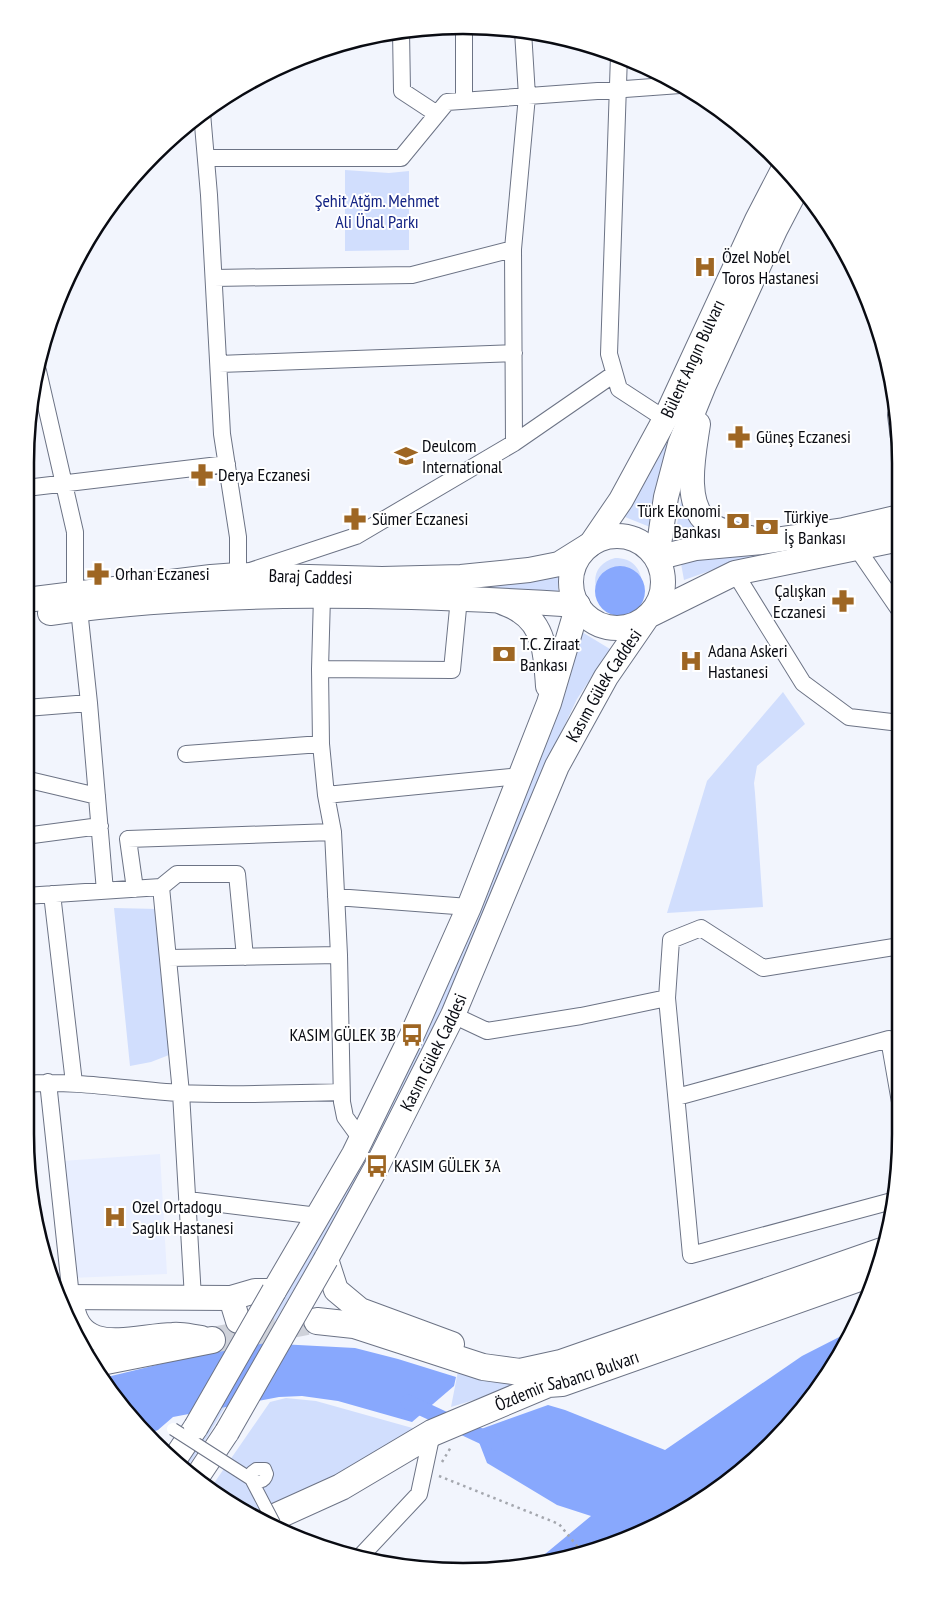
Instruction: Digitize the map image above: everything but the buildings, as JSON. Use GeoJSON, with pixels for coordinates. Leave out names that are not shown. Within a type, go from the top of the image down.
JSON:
{"type":"FeatureCollection","features":[{"type":"Feature","properties":{"kind":"main road","name":"Bülent Angın Bulvarı"},"geometry":{"type":"LineString","coordinates":[[591,544],[621,500],[665,418],[757,220],[781,174]]}},
{"type":"Feature","properties":{"kind":"main road","name":"Bülent Angın Bulvarı"},"geometry":{"type":"LineString","coordinates":[[657,558],[666,497],[680,444],[704,385],[795,191]]}},
{"type":"Feature","properties":{"kind":"main road"},"geometry":{"type":"LineString","coordinates":[[704,385],[691,484],[700,515],[710,524],[726,531],[762,542]]}},
{"type":"Feature","properties":{"kind":"main road"},"geometry":{"type":"LineString","coordinates":[[648,616],[658,604],[663,588],[662,572],[657,558],[646,546],[632,538],[618,536],[604,538],[591,544],[580,554],[574,567],[572,582],[574,596],[578,605],[590,619],[603,626],[619,628],[634,624],[736,573],[851,540],[892,521]]}},
{"type":"Feature","properties":{"kind":"main road"},"geometry":{"type":"LineString","coordinates":[[657,558],[696,548],[762,542],[892,539]]}},
{"type":"Feature","properties":{"kind":"main road","name":"Baraj Caddesi"},"geometry":{"type":"LineString","coordinates":[[34,614],[77,601],[211,577],[238,575],[382,579],[461,576],[529,570],[559,564],[591,544]]}},
{"type":"Feature","properties":{"kind":"main road","name":"Baraj Caddesi"},"geometry":{"type":"LineString","coordinates":[[34,600],[322,596],[459,598],[578,605]]}},
{"type":"Feature","properties":{"kind":"main road"},"geometry":{"type":"LineString","coordinates":[[497,600],[521,611],[538,628],[546,654],[549,703]]}},
{"type":"Feature","properties":{"kind":"main road","name":"Kasım Gülek Caddesi"},"geometry":{"type":"LineString","coordinates":[[178,1455],[196,1427],[243,1330],[274,1291],[318,1216],[361,1139],[412,1035],[469,907],[549,703],[578,605]]}},
{"type":"Feature","properties":{"kind":"main road","name":"Kasım Gülek Caddesi"},"geometry":{"type":"LineString","coordinates":[[200,1473],[227,1432],[377,1166],[453,1015],[557,766],[606,677],[648,616]]}},
{"type":"Feature","properties":{"kind":"main road","name":"Özdemir Sabancı Bulvarı"},"geometry":{"type":"LineString","coordinates":[[272,1518],[341,1487],[432,1433],[552,1374],[875,1254]]}},
{"type":"Feature","properties":{"kind":"main road"},"geometry":{"type":"LineString","coordinates":[[326,1259],[336,1290],[360,1310],[492,1360],[552,1374]]}},
{"type":"Feature","properties":{"kind":"main road","name":"Özdemir Sabancı Bulvarı"},"geometry":{"type":"LineString","coordinates":[[317,1320],[354,1325],[483,1367],[552,1374],[562,1383],[869,1273]]}},
{"type":"Feature","properties":{"kind":"main road"},"geometry":{"type":"LineString","coordinates":[[74,1316],[66,1297],[231,1298],[255,1291],[274,1291]]}},
{"type":"Feature","properties":{"kind":"main road"},"geometry":{"type":"LineString","coordinates":[[231,1298],[243,1330]]}},
{"type":"Feature","properties":{"kind":"main road"},"geometry":{"type":"LineString","coordinates":[[78,1324],[88,1334],[105,1341],[175,1334],[212,1340]]}},
{"type":"Feature","properties":{"kind":"main road"},"geometry":{"type":"LineString","coordinates":[[100,1363],[212,1340]]}},
{"type":"Feature","properties":{"kind":"street"},"geometry":{"type":"LineString","coordinates":[[464,34],[464,101]]}},
{"type":"Feature","properties":{"kind":"street"},"geometry":{"type":"LineString","coordinates":[[401,38],[402,91],[437,114]]}},
{"type":"Feature","properties":{"kind":"street"},"geometry":{"type":"LineString","coordinates":[[514,443],[513,250],[526,96],[523,38]]}},
{"type":"Feature","properties":{"kind":"street"},"geometry":{"type":"LineString","coordinates":[[618,63],[609,354],[619,389],[665,418]]}},
{"type":"Feature","properties":{"kind":"street"},"geometry":{"type":"LineString","coordinates":[[206,158],[401,158],[447,102],[668,86]]}},
{"type":"Feature","properties":{"kind":"street"},"geometry":{"type":"LineString","coordinates":[[203,121],[214,278],[222,434],[238,537],[238,575],[356,536],[514,443],[614,374]]}},
{"type":"Feature","properties":{"kind":"street"},"geometry":{"type":"LineString","coordinates":[[214,278],[412,275],[513,250]]}},
{"type":"Feature","properties":{"kind":"street"},"geometry":{"type":"LineString","coordinates":[[218,364],[514,353]]}},
{"type":"Feature","properties":{"kind":"street"},"geometry":{"type":"LineString","coordinates":[[40,387],[76,532],[77,601],[90,703],[105,891]]}},
{"type":"Feature","properties":{"kind":"street"},"geometry":{"type":"LineString","coordinates":[[34,487],[227,464]]}},
{"type":"Feature","properties":{"kind":"street"},"geometry":{"type":"LineString","coordinates":[[851,540],[892,600]]}},
{"type":"Feature","properties":{"kind":"street"},"geometry":{"type":"LineString","coordinates":[[736,573],[804,683],[849,717],[892,721]]}},
{"type":"Feature","properties":{"kind":"street"},"geometry":{"type":"LineString","coordinates":[[322,596],[320,669],[321,744],[326,795],[333,832],[339,955],[341,1092],[345,1117],[361,1139]]}},
{"type":"Feature","properties":{"kind":"street"},"geometry":{"type":"LineString","coordinates":[[320,669],[452,670],[459,598]]}},
{"type":"Feature","properties":{"kind":"street"},"geometry":{"type":"LineString","coordinates":[[34,707],[90,703]]}},
{"type":"Feature","properties":{"kind":"street"},"geometry":{"type":"LineString","coordinates":[[186,754],[321,744]]}},
{"type":"Feature","properties":{"kind":"street"},"geometry":{"type":"LineString","coordinates":[[326,795],[520,776]]}},
{"type":"Feature","properties":{"kind":"street"},"geometry":{"type":"LineString","coordinates":[[34,781],[97,796]]}},
{"type":"Feature","properties":{"kind":"street"},"geometry":{"type":"LineString","coordinates":[[34,835],[100,826]]}},
{"type":"Feature","properties":{"kind":"street"},"geometry":{"type":"LineString","coordinates":[[135,889],[128,839],[333,832]]}},
{"type":"Feature","properties":{"kind":"street"},"geometry":{"type":"LineString","coordinates":[[34,895],[161,887],[177,874],[238,874],[246,957]]}},
{"type":"Feature","properties":{"kind":"street"},"geometry":{"type":"LineString","coordinates":[[161,887],[181,1093],[192,1298]]}},
{"type":"Feature","properties":{"kind":"street"},"geometry":{"type":"LineString","coordinates":[[52,894],[74,1083]]}},
{"type":"Feature","properties":{"kind":"street"},"geometry":{"type":"LineString","coordinates":[[336,897],[469,907]]}},
{"type":"Feature","properties":{"kind":"street"},"geometry":{"type":"LineString","coordinates":[[887,1202],[691,1255],[667,998],[672,940],[701,928],[763,968],[892,947]]}},
{"type":"Feature","properties":{"kind":"street"},"geometry":{"type":"LineString","coordinates":[[168,958],[339,955]]}},
{"type":"Feature","properties":{"kind":"street"},"geometry":{"type":"LineString","coordinates":[[453,1015],[487,1031],[581,1016],[667,998]]}},
{"type":"Feature","properties":{"kind":"street"},"geometry":{"type":"LineString","coordinates":[[677,1097],[889,1039],[892,1056]]}},
{"type":"Feature","properties":{"kind":"street"},"geometry":{"type":"LineString","coordinates":[[48,1082],[66,1297]]}},
{"type":"Feature","properties":{"kind":"street"},"geometry":{"type":"LineString","coordinates":[[34,1083],[74,1083],[181,1093],[341,1092]]}},
{"type":"Feature","properties":{"kind":"street"},"geometry":{"type":"LineString","coordinates":[[188,1200],[318,1216]]}},
{"type":"Feature","properties":{"kind":"street"},"geometry":{"type":"LineString","coordinates":[[173,1429],[251,1479],[272,1518]]}},
{"type":"Feature","properties":{"kind":"street"},"geometry":{"type":"LineString","coordinates":[[365,1552],[419,1494],[432,1433]]}},
{"type":"Feature","properties":{"kind":"path"},"geometry":{"type":"LineString","coordinates":[[435,1474],[559,1524],[578,1548]]}},
{"type":"Feature","properties":{"kind":"shaded area","name":"Ozel Ortadogu Saglık Hastanesi"},"geometry":{"type":"Polygon","coordinates":[[[160,1154],[167,1274],[71,1278],[62,1161],[160,1154]]]}},
{"type":"Feature","properties":{"kind":"green space","name":"Şehit Atğm. Mehmet Ali Ünal Parkı"},"geometry":{"type":"Polygon","coordinates":[[[345,170],[389,173],[409,171],[409,250],[345,251],[345,170]]]}},
{"type":"Feature","properties":{"kind":"green space"},"geometry":{"type":"Polygon","coordinates":[[[755,248],[663,460],[653,497],[650,527],[625,517],[658,457],[755,248]]]}},
{"type":"Feature","properties":{"kind":"green space"},"geometry":{"type":"Polygon","coordinates":[[[684,483],[723,536],[675,536],[684,483]]]}},
{"type":"Feature","properties":{"kind":"green space"},"geometry":{"type":"Polygon","coordinates":[[[833,543],[735,562],[684,580],[680,558],[833,543]]]}},
{"type":"Feature","properties":{"kind":"green space"},"geometry":{"type":"Polygon","coordinates":[[[615,558],[621,558],[635,565],[642,580],[642,586],[598,594],[595,582],[597,572],[604,563],[615,558]]]}},
{"type":"Feature","properties":{"kind":"green space"},"geometry":{"type":"Polygon","coordinates":[[[558,576],[558,593],[469,586],[558,576]]]}},
{"type":"Feature","properties":{"kind":"green space"},"geometry":{"type":"Polygon","coordinates":[[[582,632],[610,649],[577,699],[542,773],[495,895],[402,1096],[354,1187],[208,1436],[189,1465],[185,1461],[350,1184],[397,1094],[488,893],[565,694],[582,632]]]}},
{"type":"Feature","properties":{"kind":"green space"},"geometry":{"type":"Polygon","coordinates":[[[783,692],[805,724],[757,766],[754,783],[763,907],[667,913],[707,781],[783,692]]]}},
{"type":"Feature","properties":{"kind":"green space"},"geometry":{"type":"Polygon","coordinates":[[[114,908],[158,909],[169,1055],[151,1062],[130,1066],[114,908]]]}},
{"type":"Feature","properties":{"kind":"green space"},"geometry":{"type":"Polygon","coordinates":[[[458,1371],[526,1384],[451,1407],[458,1371]]]}},
{"type":"Feature","properties":{"kind":"green space"},"geometry":{"type":"Polygon","coordinates":[[[286,1398],[316,1401],[416,1429],[338,1474],[259,1512],[214,1483],[270,1402],[286,1398]]]}},
{"type":"Feature","properties":{"kind":"water"},"geometry":{"type":"Polygon","coordinates":[[[615,566],[625,566],[638,573],[645,586],[645,596],[638,609],[625,616],[615,616],[606,612],[599,605],[595,596],[595,586],[599,577],[606,570],[615,566]]]}},
{"type":"Feature","properties":{"kind":"water"},"geometry":{"type":"Polygon","coordinates":[[[842,1336],[820,1372],[786,1417],[767,1438],[724,1475],[678,1506],[653,1519],[627,1531],[574,1549],[543,1556],[591,1516],[557,1505],[487,1463],[477,1437],[481,1429],[548,1405],[665,1450],[802,1356],[842,1336]]]}},
{"type":"Feature","properties":{"kind":"water"},"geometry":{"type":"Polygon","coordinates":[[[260,1343],[355,1348],[456,1377],[454,1386],[412,1422],[338,1401],[302,1396],[279,1397],[173,1417],[153,1432],[122,1395],[109,1377],[206,1353],[260,1343]]]}},
{"type":"Feature","properties":{"kind":"waterway"},"geometry":{"type":"LineString","coordinates":[[408,1402],[496,1443]]}},
{"type":"Feature","properties":{"kind":"tunnel"},"geometry":{"type":"LineString","coordinates":[[212,1340],[307,1322]]}},
{"type":"Feature","properties":{"kind":"place","name":"Özel Nobel Toros Hastanesi"},"geometry":{"type":"Point","coordinates":[705,267]}},
{"type":"Feature","properties":{"kind":"place","name":"Güneş Eczanesi"},"geometry":{"type":"Point","coordinates":[739,437]}},
{"type":"Feature","properties":{"kind":"place","name":"Deulcom International"},"geometry":{"type":"Point","coordinates":[406,456]}},
{"type":"Feature","properties":{"kind":"place","name":"Derya Eczanesi"},"geometry":{"type":"Point","coordinates":[202,475]}},
{"type":"Feature","properties":{"kind":"place","name":"Sümer Eczanesi"},"geometry":{"type":"Point","coordinates":[355,519]}},
{"type":"Feature","properties":{"kind":"place","name":"Türk Ekonomi Bankası"},"geometry":{"type":"Point","coordinates":[738,521]}},
{"type":"Feature","properties":{"kind":"place","name":"Türkiye İş Bankası"},"geometry":{"type":"Point","coordinates":[767,527]}},
{"type":"Feature","properties":{"kind":"place","name":"Orhan Eczanesi"},"geometry":{"type":"Point","coordinates":[98,574]}},
{"type":"Feature","properties":{"kind":"place","name":"Çalışkan Eczanesi"},"geometry":{"type":"Point","coordinates":[843,601]}},
{"type":"Feature","properties":{"kind":"place","name":"T.C. Ziraat Bankası"},"geometry":{"type":"Point","coordinates":[504,654]}},
{"type":"Feature","properties":{"kind":"place","name":"Adana Askeri Hastanesi"},"geometry":{"type":"Point","coordinates":[691,661]}},
{"type":"Feature","properties":{"kind":"place","name":"KASIM GÜLEK 3B"},"geometry":{"type":"Point","coordinates":[412,1035]}},
{"type":"Feature","properties":{"kind":"place","name":"KASIM GÜLEK 3A"},"geometry":{"type":"Point","coordinates":[377,1166]}},
{"type":"Feature","properties":{"kind":"place","name":"Ozel Ortadogu Saglık Hastanesi"},"geometry":{"type":"Point","coordinates":[115,1217]}}]}
